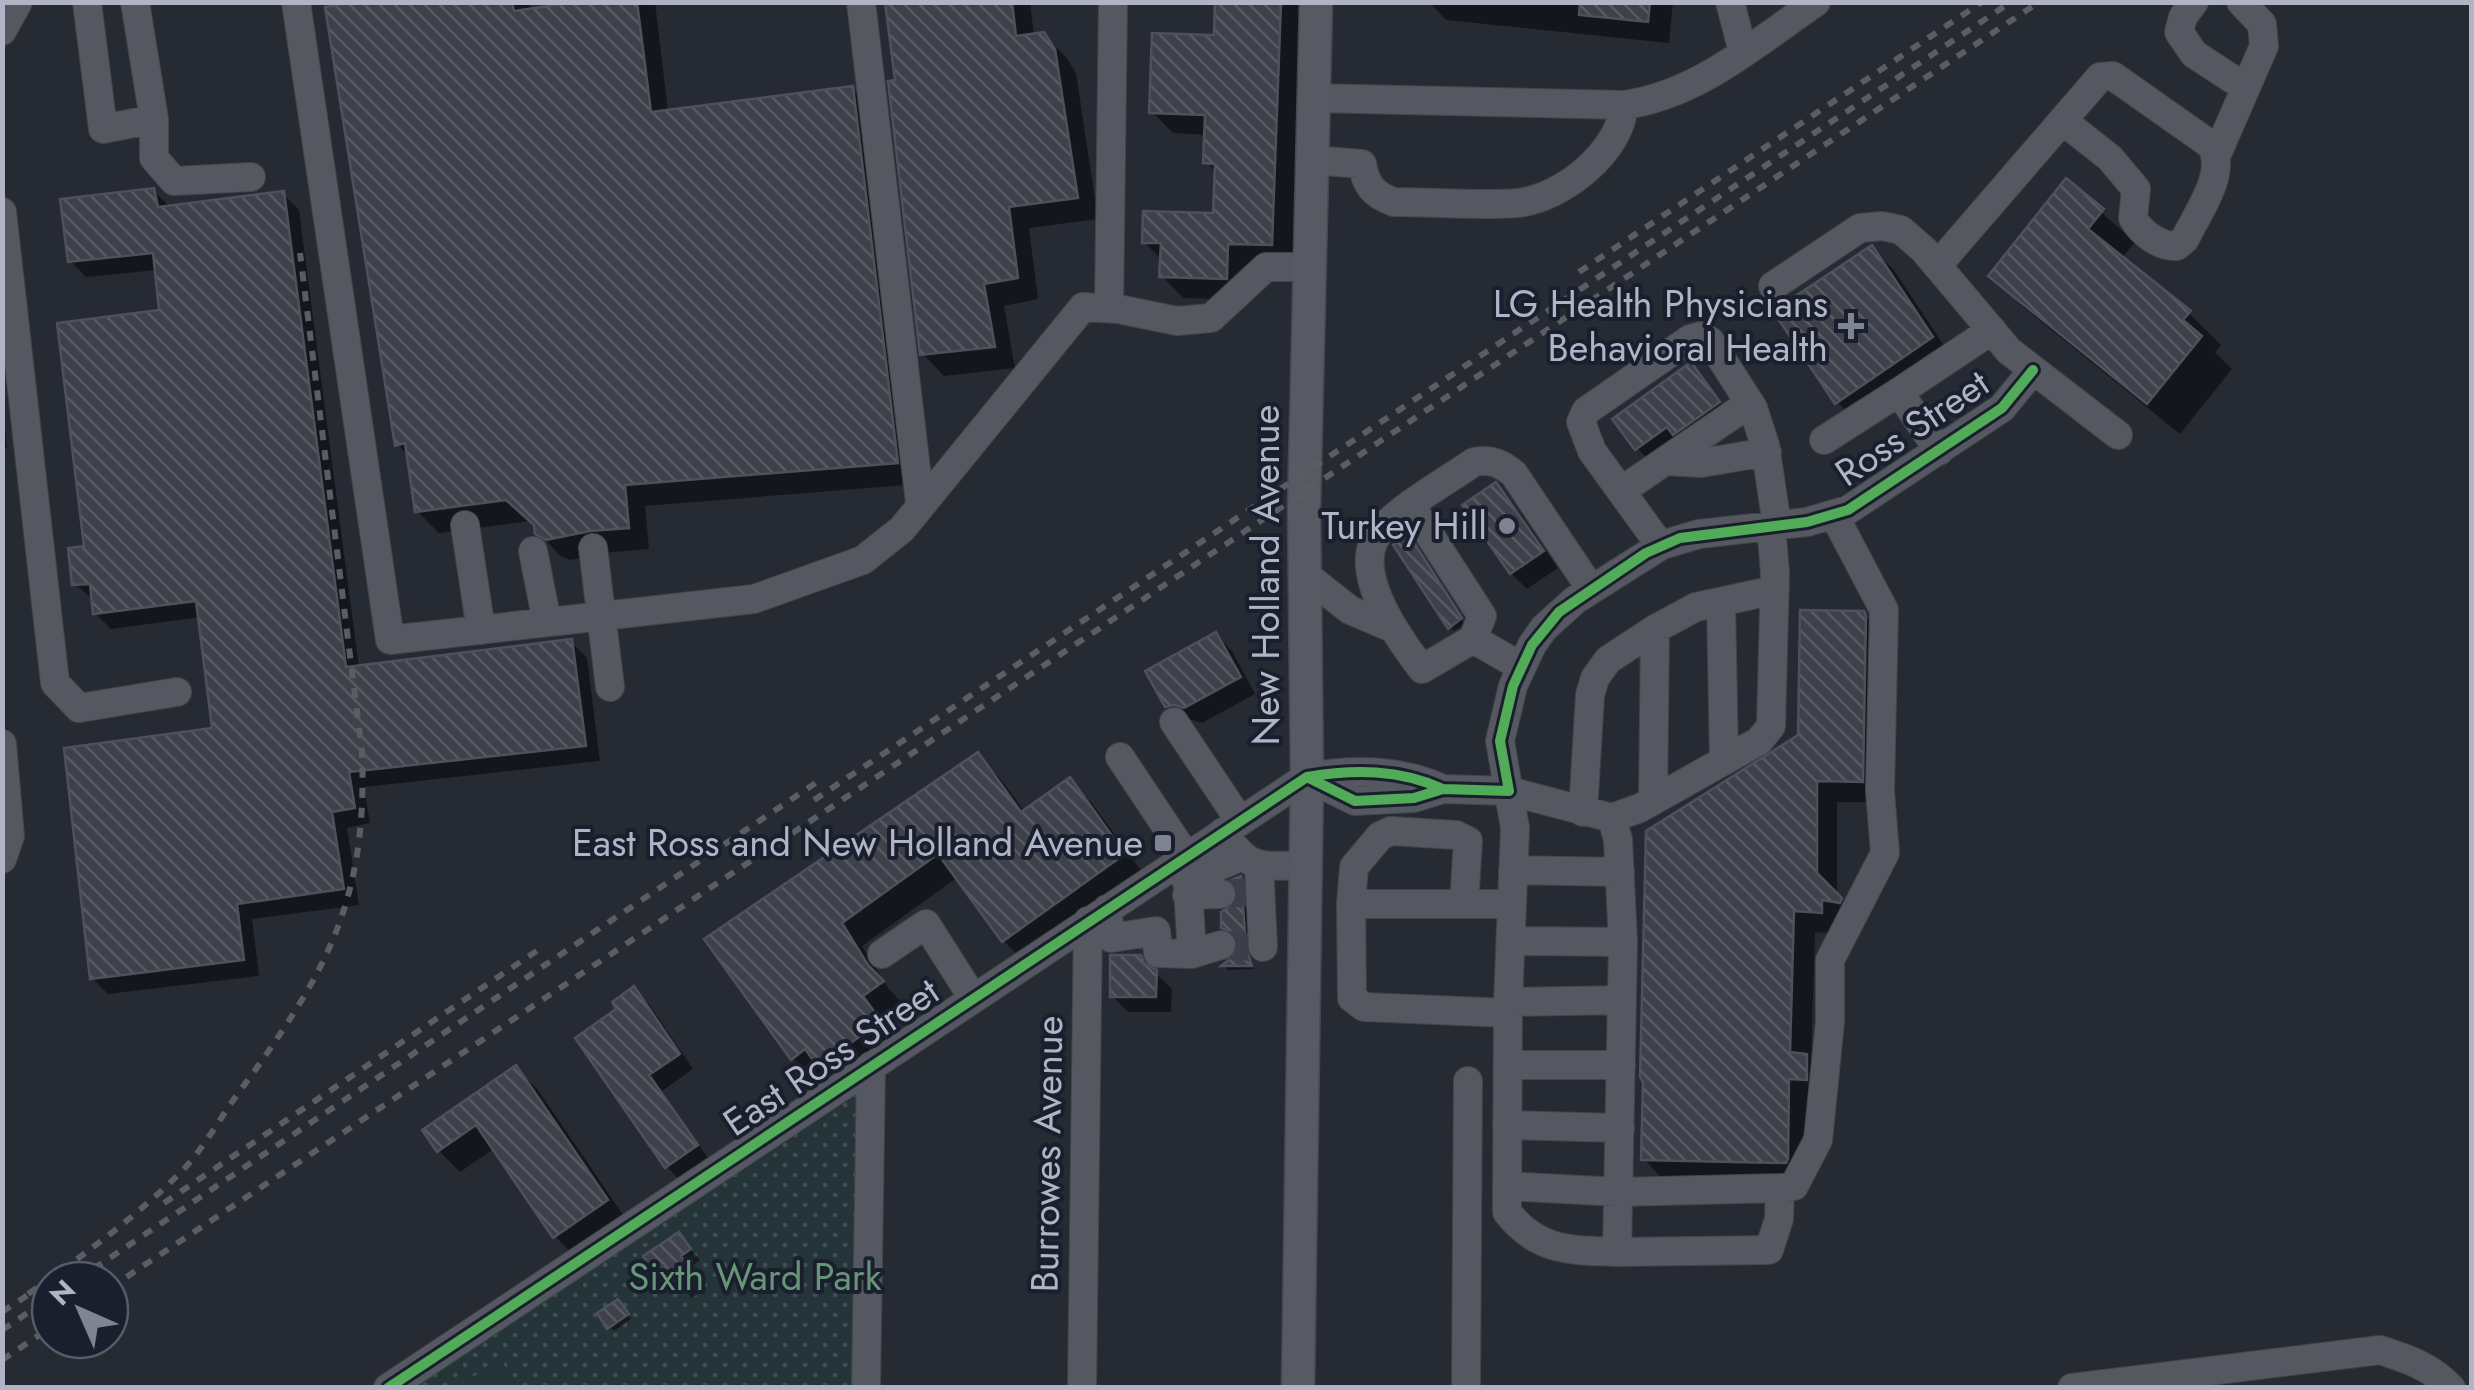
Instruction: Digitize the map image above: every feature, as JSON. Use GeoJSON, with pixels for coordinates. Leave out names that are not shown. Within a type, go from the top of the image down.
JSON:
{"type":"FeatureCollection","features":[{"type":"Feature","properties":{"kind":"main road","name":"New Holland Avenue"},"geometry":{"type":"LineString","coordinates":[[1298,1388],[1269,949],[1306,865],[1303,573],[1316,2]]}},
{"type":"Feature","properties":{"kind":"street"},"geometry":{"type":"LineString","coordinates":[[2,32],[18,2]]}},
{"type":"Feature","properties":{"kind":"street"},"geometry":{"type":"LineString","coordinates":[[87,2],[103,129],[154,120]]}},
{"type":"Feature","properties":{"kind":"street"},"geometry":{"type":"LineString","coordinates":[[135,2],[154,120],[154,158],[174,181],[251,177]]}},
{"type":"Feature","properties":{"kind":"street"},"geometry":{"type":"LineString","coordinates":[[296,2],[390,640],[754,598],[863,560],[902,529],[1083,307],[1177,321],[1211,318],[1266,267],[1309,267]]}},
{"type":"Feature","properties":{"kind":"street"},"geometry":{"type":"LineString","coordinates":[[861,2],[920,503]]}},
{"type":"Feature","properties":{"kind":"street"},"geometry":{"type":"LineString","coordinates":[[1109,308],[1113,2]]}},
{"type":"Feature","properties":{"kind":"street"},"geometry":{"type":"LineString","coordinates":[[1730,2],[1743,52]]}},
{"type":"Feature","properties":{"kind":"street"},"geometry":{"type":"LineString","coordinates":[[1313,98],[1624,105],[1664,98],[1684,90],[1816,2]]}},
{"type":"Feature","properties":{"kind":"street"},"geometry":{"type":"LineString","coordinates":[[2194,2],[2183,17],[2179,32],[2194,54],[2246,88]]}},
{"type":"Feature","properties":{"kind":"street"},"geometry":{"type":"LineString","coordinates":[[2062,121],[2110,158],[2136,189],[2133,218],[2137,226],[2167,247],[2177,246],[2218,169],[2217,154],[2264,46],[2262,24],[2242,2]]}},
{"type":"Feature","properties":{"kind":"street"},"geometry":{"type":"LineString","coordinates":[[1937,266],[2100,77],[2113,76],[2211,145],[2217,154]]}},
{"type":"Feature","properties":{"kind":"street"},"geometry":{"type":"LineString","coordinates":[[1311,160],[1362,164],[1365,181],[1378,196],[1394,202],[1521,202],[1556,190],[1596,162],[1622,124],[1624,105]]}},
{"type":"Feature","properties":{"kind":"street"},"geometry":{"type":"LineString","coordinates":[[2,212],[55,683],[78,708],[177,692]]}},
{"type":"Feature","properties":{"kind":"street"},"geometry":{"type":"LineString","coordinates":[[1772,286],[1860,228],[1882,226],[1900,230],[1937,266],[2010,351],[2118,435]]}},
{"type":"Feature","properties":{"kind":"street"},"geometry":{"type":"LineString","coordinates":[[1824,440],[1992,330]]}},
{"type":"Feature","properties":{"kind":"street"},"geometry":{"type":"LineString","coordinates":[[1307,777],[1355,801],[1414,798],[1443,789],[1509,790],[1612,818],[1626,815],[1758,741],[1771,726],[1775,590],[1774,525],[1766,452],[1750,403],[1710,341],[1701,336],[1586,411],[1581,422],[1592,451],[1660,546]]}},
{"type":"Feature","properties":{"kind":"street","name":"Ross Street"},"geometry":{"type":"LineString","coordinates":[[1780,1188],[1779,1219],[1769,1250],[1558,1249],[1518,1227],[1507,1212],[1514,814],[1500,740],[1520,666],[1544,628],[1591,589],[1660,546],[1699,534],[1834,515],[1869,498],[2002,408],[2033,370]]}},
{"type":"Feature","properties":{"kind":"street"},"geometry":{"type":"LineString","coordinates":[[1899,392],[1939,450]]}},
{"type":"Feature","properties":{"kind":"street"},"geometry":{"type":"LineString","coordinates":[[1621,491],[1750,403]]}},
{"type":"Feature","properties":{"kind":"street"},"geometry":{"type":"LineString","coordinates":[[1666,460],[1702,462],[1766,452]]}},
{"type":"Feature","properties":{"kind":"street"},"geometry":{"type":"LineString","coordinates":[[1411,506],[1482,616],[1473,639],[1422,669],[1392,628],[1370,570],[1370,552],[1376,535],[1411,506],[1474,462],[1502,464],[1514,474],[1591,589]]}},
{"type":"Feature","properties":{"kind":"street"},"geometry":{"type":"LineString","coordinates":[[1507,1186],[1619,1192],[1794,1186],[1818,1140],[1830,1022],[1830,960],[1885,853],[1880,791],[1884,610],[1834,515]]}},
{"type":"Feature","properties":{"kind":"street"},"geometry":{"type":"LineString","coordinates":[[465,526],[481,630]]}},
{"type":"Feature","properties":{"kind":"street"},"geometry":{"type":"LineString","coordinates":[[592,548],[610,687]]}},
{"type":"Feature","properties":{"kind":"street"},"geometry":{"type":"LineString","coordinates":[[533,551],[547,622]]}},
{"type":"Feature","properties":{"kind":"street"},"geometry":{"type":"LineString","coordinates":[[1303,573],[1350,610],[1392,628]]}},
{"type":"Feature","properties":{"kind":"street"},"geometry":{"type":"LineString","coordinates":[[1583,812],[1590,695],[1594,678],[1608,660],[1655,628],[1696,607],[1775,590]]}},
{"type":"Feature","properties":{"kind":"street"},"geometry":{"type":"LineString","coordinates":[[1721,602],[1724,760]]}},
{"type":"Feature","properties":{"kind":"street"},"geometry":{"type":"LineString","coordinates":[[1653,800],[1655,628]]}},
{"type":"Feature","properties":{"kind":"street"},"geometry":{"type":"LineString","coordinates":[[1473,639],[1520,666]]}},
{"type":"Feature","properties":{"kind":"street"},"geometry":{"type":"LineString","coordinates":[[1174,722],[1231,826],[1253,876],[1269,949]]}},
{"type":"Feature","properties":{"kind":"street"},"geometry":{"type":"LineString","coordinates":[[2,744],[10,836],[2,859]]}},
{"type":"Feature","properties":{"kind":"street"},"geometry":{"type":"LineString","coordinates":[[1120,758],[1186,877],[1192,954]]}},
{"type":"Feature","properties":{"kind":"street","name":"East Ross Street"},"geometry":{"type":"LineString","coordinates":[[388,1388],[1098,915],[1186,877],[1231,826],[1307,777]]}},
{"type":"Feature","properties":{"kind":"street"},"geometry":{"type":"LineString","coordinates":[[1612,818],[1618,840],[1623,942],[1617,1252]]}},
{"type":"Feature","properties":{"kind":"street"},"geometry":{"type":"LineString","coordinates":[[1464,904],[1468,841],[1456,835],[1391,831],[1380,836],[1354,868],[1352,998],[1364,1007],[1508,1008],[1622,1000]]}},
{"type":"Feature","properties":{"kind":"street"},"geometry":{"type":"LineString","coordinates":[[1186,877],[1253,876],[1306,865]]}},
{"type":"Feature","properties":{"kind":"street"},"geometry":{"type":"LineString","coordinates":[[1514,870],[1620,872]]}},
{"type":"Feature","properties":{"kind":"street"},"geometry":{"type":"LineString","coordinates":[[1186,877],[1222,894]]}},
{"type":"Feature","properties":{"kind":"street"},"geometry":{"type":"LineString","coordinates":[[1351,904],[1512,904]]}},
{"type":"Feature","properties":{"kind":"street"},"geometry":{"type":"LineString","coordinates":[[1098,915],[1111,938],[1156,931],[1158,953],[1192,954],[1204,960],[1221,952]]}},
{"type":"Feature","properties":{"kind":"street","name":"Burrowes Avenue"},"geometry":{"type":"LineString","coordinates":[[1082,1388],[1098,915]]}},
{"type":"Feature","properties":{"kind":"street"},"geometry":{"type":"LineString","coordinates":[[882,954],[926,924],[973,998]]}},
{"type":"Feature","properties":{"kind":"street"},"geometry":{"type":"LineString","coordinates":[[1510,942],[1623,942]]}},
{"type":"Feature","properties":{"kind":"street"},"geometry":{"type":"LineString","coordinates":[[1508,1065],[1621,1066]]}},
{"type":"Feature","properties":{"kind":"street"},"geometry":{"type":"LineString","coordinates":[[866,1388],[871,1066]]}},
{"type":"Feature","properties":{"kind":"street"},"geometry":{"type":"LineString","coordinates":[[1466,1388],[1468,1081]]}},
{"type":"Feature","properties":{"kind":"street"},"geometry":{"type":"LineString","coordinates":[[1507,1125],[1620,1128]]}},
{"type":"Feature","properties":{"kind":"street"},"geometry":{"type":"LineString","coordinates":[[2072,1388],[2199,1379],[2380,1350],[2413,1360],[2435,1372],[2451,1388]]}},
{"type":"Feature","properties":{"kind":"green space","name":"Sixth Ward Park"},"geometry":{"type":"Polygon","coordinates":[[[871,1066],[866,1387],[389,1388],[871,1066]]]}},
{"type":"Feature","properties":{"kind":"green space"},"geometry":{"type":"Polygon","coordinates":[[[500,1359],[519,1387],[458,1387],[500,1359]]]}},
{"type":"Feature","properties":{"kind":"building"},"geometry":{"type":"Polygon","coordinates":[[[355,2],[512,2],[514,11],[575,2],[637,2],[651,112],[853,86],[898,463],[625,485],[629,528],[546,540],[535,534],[534,525],[506,500],[415,512],[405,443],[395,446],[325,7],[355,2]]]}},
{"type":"Feature","properties":{"kind":"building"},"geometry":{"type":"Polygon","coordinates":[[[885,2],[1012,2],[1016,36],[1044,32],[1055,49],[1078,198],[1009,207],[1018,278],[984,284],[995,347],[920,355],[888,81],[895,80],[885,2]]]}},
{"type":"Feature","properties":{"kind":"building"},"geometry":{"type":"Polygon","coordinates":[[[1215,2],[1281,2],[1272,245],[1228,244],[1227,279],[1159,277],[1161,243],[1142,243],[1143,211],[1213,213],[1215,164],[1203,163],[1205,115],[1149,113],[1152,33],[1214,35],[1215,2]]]}},
{"type":"Feature","properties":{"kind":"building"},"geometry":{"type":"Polygon","coordinates":[[[1580,2],[1650,2],[1648,22],[1579,15],[1580,2]]]}},
{"type":"Feature","properties":{"kind":"building"},"geometry":{"type":"Polygon","coordinates":[[[2066,178],[2104,209],[2088,229],[2191,311],[2183,320],[2202,336],[2147,404],[1988,276],[2066,178]]]}},
{"type":"Feature","properties":{"kind":"building"},"geometry":{"type":"Polygon","coordinates":[[[154,188],[158,207],[284,191],[346,667],[572,639],[586,746],[349,772],[355,808],[332,812],[344,889],[237,904],[244,960],[90,979],[64,748],[212,728],[196,601],[93,614],[90,584],[72,585],[68,548],[84,546],[57,323],[159,310],[153,253],[68,262],[60,199],[154,188]]]}},
{"type":"Feature","properties":{"kind":"building"},"geometry":{"type":"Polygon","coordinates":[[[1872,245],[1933,337],[1835,404],[1773,311],[1872,245]]]}},
{"type":"Feature","properties":{"kind":"building"},"geometry":{"type":"Polygon","coordinates":[[[1691,362],[1720,402],[1673,435],[1667,427],[1635,450],[1612,419],[1691,362]]]}},
{"type":"Feature","properties":{"kind":"building","name":"Turkey Hill"},"geometry":{"type":"Polygon","coordinates":[[[1496,482],[1544,551],[1510,574],[1462,505],[1496,482]]]}},
{"type":"Feature","properties":{"kind":"building","name":"Turkey Hill"},"geometry":{"type":"Polygon","coordinates":[[[1409,535],[1462,618],[1448,629],[1393,545],[1409,535]]]}},
{"type":"Feature","properties":{"kind":"building"},"geometry":{"type":"Polygon","coordinates":[[[1800,610],[1864,611],[1866,616],[1863,782],[1817,781],[1817,873],[1842,898],[1840,903],[1822,900],[1822,913],[1794,911],[1790,1052],[1807,1054],[1807,1080],[1789,1079],[1788,1159],[1786,1163],[1641,1160],[1646,831],[1798,735],[1800,610]]]}},
{"type":"Feature","properties":{"kind":"building"},"geometry":{"type":"Polygon","coordinates":[[[1216,632],[1241,677],[1184,708],[1165,707],[1145,671],[1216,632]]]}},
{"type":"Feature","properties":{"kind":"building"},"geometry":{"type":"Polygon","coordinates":[[[978,752],[1021,812],[1070,777],[1125,854],[1002,942],[938,854],[842,923],[868,965],[884,981],[863,996],[881,1021],[818,1067],[805,1049],[791,1060],[704,939],[978,752]]]}},
{"type":"Feature","properties":{"kind":"building"},"geometry":{"type":"Polygon","coordinates":[[[1241,876],[1246,948],[1252,966],[1221,966],[1238,948],[1234,933],[1221,928],[1221,912],[1236,903],[1238,893],[1231,880],[1241,876]]]}},
{"type":"Feature","properties":{"kind":"building"},"geometry":{"type":"Polygon","coordinates":[[[1110,955],[1141,955],[1144,963],[1157,970],[1156,997],[1110,997],[1110,955]]]}},
{"type":"Feature","properties":{"kind":"building"},"geometry":{"type":"Polygon","coordinates":[[[634,986],[680,1054],[649,1075],[698,1145],[665,1168],[575,1038],[616,1009],[612,1002],[634,986]]]}},
{"type":"Feature","properties":{"kind":"building"},"geometry":{"type":"Polygon","coordinates":[[[516,1065],[608,1200],[553,1238],[476,1125],[437,1152],[422,1130],[516,1065]]]}},
{"type":"Feature","properties":{"kind":"building"},"geometry":{"type":"Polygon","coordinates":[[[679,1232],[691,1249],[681,1256],[697,1279],[680,1290],[667,1267],[655,1275],[643,1256],[679,1232]]]}},
{"type":"Feature","properties":{"kind":"building"},"geometry":{"type":"Polygon","coordinates":[[[618,1299],[629,1314],[607,1329],[597,1313],[618,1299]]]}},
{"type":"Feature","properties":{"kind":"tunnel"},"geometry":{"type":"LineString","coordinates":[[1221,894],[1252,892]]}},
{"type":"Feature","properties":{"kind":"tunnel"},"geometry":{"type":"LineString","coordinates":[[1221,945],[1252,947]]}},
{"type":"Feature","properties":{"kind":"railway"},"geometry":{"type":"LineString","coordinates":[[1579,272],[1982,2]]}},
{"type":"Feature","properties":{"kind":"railway"},"geometry":{"type":"LineString","coordinates":[[814,800],[2011,2]]}},
{"type":"Feature","properties":{"kind":"railway"},"geometry":{"type":"LineString","coordinates":[[130,1275],[2039,2]]}},
{"type":"Feature","properties":{"kind":"railway"},"geometry":{"type":"LineString","coordinates":[[28,1294],[124,1223],[194,1157],[294,1013],[334,936],[348,896],[362,805],[362,752],[300,253]]}},
{"type":"Feature","properties":{"kind":"railway"},"geometry":{"type":"LineString","coordinates":[[107,1260],[823,778]]}},
{"type":"Feature","properties":{"kind":"railway"},"geometry":{"type":"LineString","coordinates":[[164,1203],[538,950]]}},
{"type":"Feature","properties":{"kind":"railway"},"geometry":{"type":"LineString","coordinates":[[2,1312],[30,1294]]}},
{"type":"Feature","properties":{"kind":"railway"},"geometry":{"type":"LineString","coordinates":[[2,1330],[30,1311]]}},
{"type":"Feature","properties":{"kind":"railway"},"geometry":{"type":"LineString","coordinates":[[2,1360],[30,1341]]}},
{"type":"Feature","properties":{"kind":"cycle path"},"geometry":{"type":"LineString","coordinates":[[1307,777],[1355,801],[1414,798],[1443,789],[1509,791],[1500,741],[1513,686],[1532,645],[1559,612],[1646,553],[1680,538],[1807,522],[1848,510],[2002,408],[2033,370]]}},
{"type":"Feature","properties":{"kind":"cycle path"},"geometry":{"type":"LineString","coordinates":[[388,1388],[1307,777],[1376,772],[1443,789]]}},
{"type":"Feature","properties":{"kind":"place","name":"LG Health Physicians Behavioral Health"},"geometry":{"type":"Point","coordinates":[1851,326]}},
{"type":"Feature","properties":{"kind":"place","name":"Turkey Hill"},"geometry":{"type":"Point","coordinates":[1507,526]}},
{"type":"Feature","properties":{"kind":"place","name":"East Ross and New Holland Avenue"},"geometry":{"type":"Point","coordinates":[1163,843]}}]}
